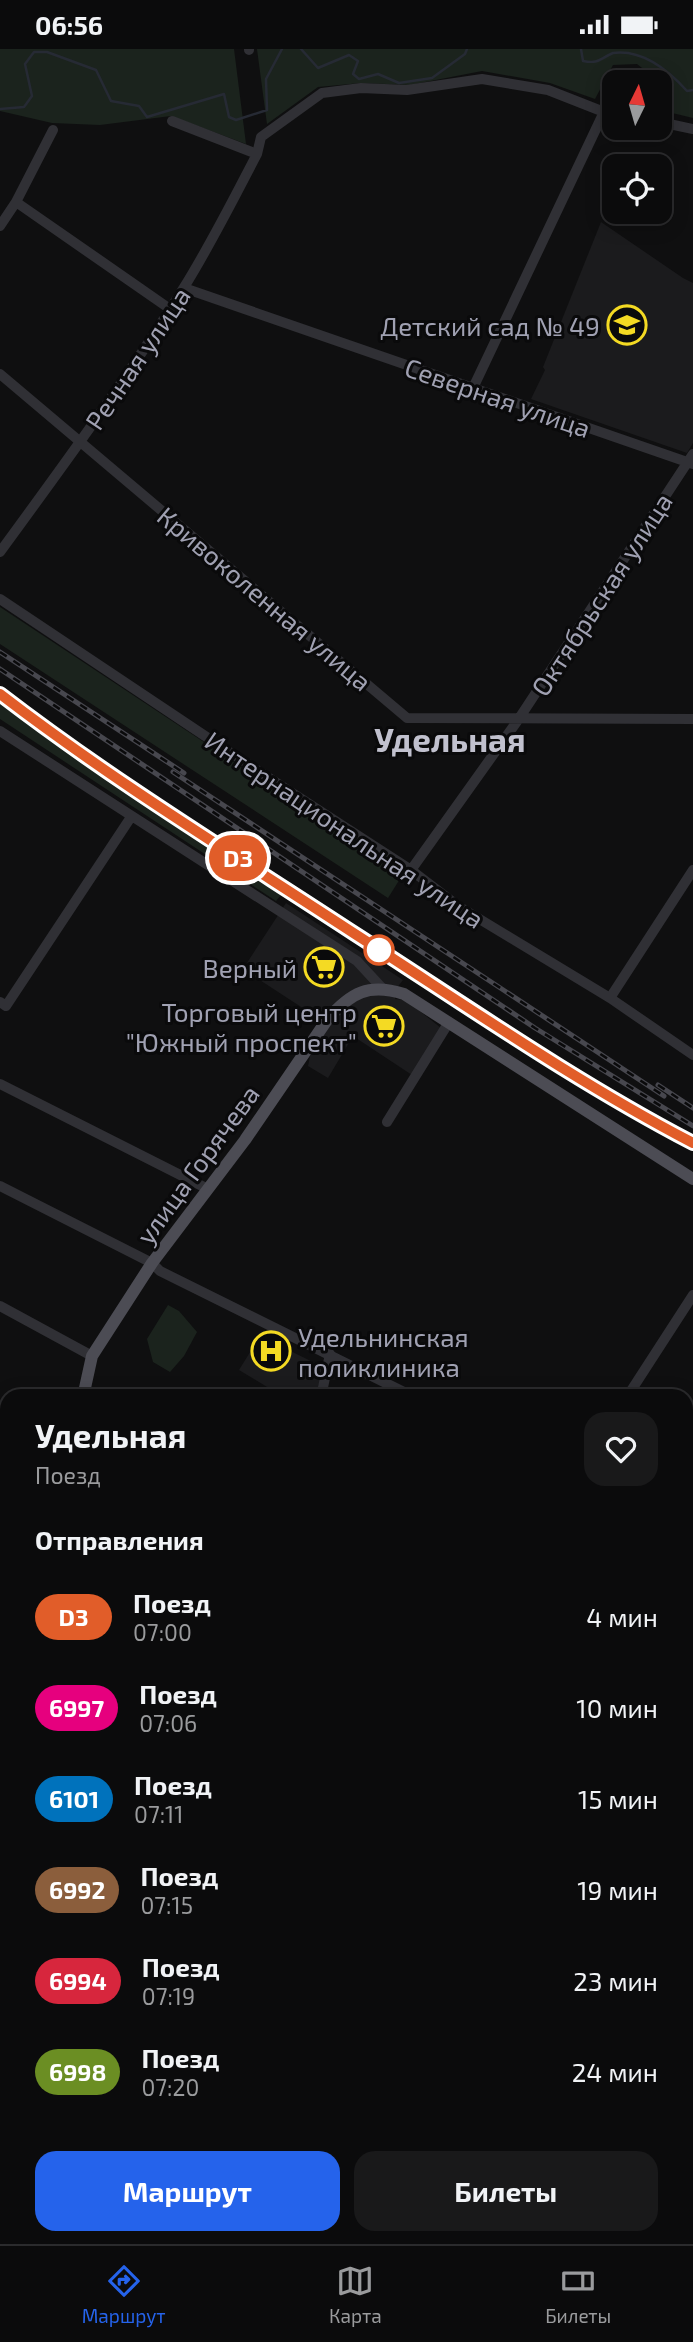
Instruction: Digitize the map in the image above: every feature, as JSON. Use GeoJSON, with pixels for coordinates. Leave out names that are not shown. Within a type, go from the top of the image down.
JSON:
{"type":"FeatureCollection","features":[{"type":"Feature","properties":{"kind":"main road"},"geometry":{"type":"LineString","coordinates":[[382,988],[404,994],[693,1179]]}},
{"type":"Feature","properties":{"kind":"main road","name":"улица Горячева"},"geometry":{"type":"LineString","coordinates":[[85,1389],[92,1356],[152,1263],[335,1010],[355,995],[382,988]]}},
{"type":"Feature","properties":{"kind":"street","name":"Речная улица"},"geometry":{"type":"LineString","coordinates":[[0,552],[81,442],[184,288],[257,154],[261,137],[322,93],[361,88],[407,90],[482,79],[548,90],[602,110]]}},
{"type":"Feature","properties":{"kind":"street"},"geometry":{"type":"LineString","coordinates":[[172,121],[257,154]]}},
{"type":"Feature","properties":{"kind":"street"},"geometry":{"type":"LineString","coordinates":[[672,125],[693,129]]}},
{"type":"Feature","properties":{"kind":"street"},"geometry":{"type":"LineString","coordinates":[[473,388],[602,127]]}},
{"type":"Feature","properties":{"kind":"street"},"geometry":{"type":"LineString","coordinates":[[0,226],[16,202],[52,130]]}},
{"type":"Feature","properties":{"kind":"street"},"geometry":{"type":"LineString","coordinates":[[16,202],[170,309]]}},
{"type":"Feature","properties":{"kind":"street","name":"Северная улица"},"geometry":{"type":"LineString","coordinates":[[184,288],[691,460]]}},
{"type":"Feature","properties":{"kind":"street","name":"Кривоколенная улица"},"geometry":{"type":"LineString","coordinates":[[0,374],[407,718],[693,719]]}},
{"type":"Feature","properties":{"kind":"street","name":"Октябрьская улица"},"geometry":{"type":"LineString","coordinates":[[411,870],[518,720],[691,460]]}},
{"type":"Feature","properties":{"kind":"street","name":"Интернациональная улица"},"geometry":{"type":"LineString","coordinates":[[0,599],[411,870],[458,906],[610,998],[693,1055]]}},
{"type":"Feature","properties":{"kind":"street"},"geometry":{"type":"LineString","coordinates":[[0,731],[357,961],[382,988]]}},
{"type":"Feature","properties":{"kind":"street"},"geometry":{"type":"LineString","coordinates":[[0,1002],[6,1006],[131,817]]}},
{"type":"Feature","properties":{"kind":"street"},"geometry":{"type":"LineString","coordinates":[[610,998],[693,870]]}},
{"type":"Feature","properties":{"kind":"street"},"geometry":{"type":"LineString","coordinates":[[387,1122],[449,1022]]}},
{"type":"Feature","properties":{"kind":"street"},"geometry":{"type":"LineString","coordinates":[[0,1084],[208,1189]]}},
{"type":"Feature","properties":{"kind":"street"},"geometry":{"type":"LineString","coordinates":[[0,1186],[152,1263],[160,1271],[398,1389]]}},
{"type":"Feature","properties":{"kind":"street"},"geometry":{"type":"LineString","coordinates":[[632,1389],[693,1295]]}},
{"type":"Feature","properties":{"kind":"street"},"geometry":{"type":"LineString","coordinates":[[0,1306],[92,1356]]}},
{"type":"Feature","properties":{"kind":"street"},"geometry":{"type":"LineString","coordinates":[[323,1389],[330,1354]]}},
{"type":"Feature","properties":{"kind":"shaded area"},"geometry":{"type":"Polygon","coordinates":[[[0,49],[234,49],[246,144],[171,116],[100,125],[52,123],[0,111],[0,49]]]}},
{"type":"Feature","properties":{"kind":"shaded area"},"geometry":{"type":"Polygon","coordinates":[[[257,49],[693,49],[693,118],[672,113],[672,70],[645,70],[637,64],[613,65],[610,70],[602,70],[602,86],[595,99],[550,83],[482,71],[410,85],[361,83],[318,87],[267,124],[257,49]]]}},
{"type":"Feature","properties":{"kind":"shaded area","name":"Детский сад № 49"},"geometry":{"type":"Polygon","coordinates":[[[601,222],[693,283],[693,443],[687,453],[531,399],[545,370],[543,367],[601,222]]]}},
{"type":"Feature","properties":{"kind":"shaded area"},"geometry":{"type":"Polygon","coordinates":[[[0,607],[403,874],[388,898],[0,644],[0,607]]]}},
{"type":"Feature","properties":{"kind":"shaded area"},"geometry":{"type":"Polygon","coordinates":[[[0,701],[282,894],[276,901],[0,719],[0,701]]]}},
{"type":"Feature","properties":{"kind":"shaded area"},"geometry":{"type":"Polygon","coordinates":[[[286,903],[403,980],[396,989],[395,999],[404,1000],[441,1028],[412,1075],[353,1036],[328,1078],[308,1066],[318,1018],[243,969],[286,903]]]}},
{"type":"Feature","properties":{"kind":"shaded area"},"geometry":{"type":"Polygon","coordinates":[[[168,1305],[179,1311],[197,1332],[184,1356],[170,1372],[153,1362],[147,1339],[168,1305]]]}},
{"type":"Feature","properties":{"kind":"shaded area","name":"Удельнинская поликлиника"},"geometry":{"type":"Polygon","coordinates":[[[260,1336],[323,1367],[318,1389],[270,1389],[239,1370],[260,1336]]]}},
{"type":"Feature","properties":{"kind":"waterway"},"geometry":{"type":"LineString","coordinates":[[0,109],[24,107],[32,96],[25,64],[34,52],[47,52],[96,70],[111,101],[139,106],[147,117],[224,94],[229,117],[236,120],[267,110],[266,79],[282,49]]}},
{"type":"Feature","properties":{"kind":"waterway"},"geometry":{"type":"LineString","coordinates":[[301,49],[318,68],[349,55],[358,61],[353,74],[359,79],[378,74],[399,83],[432,78],[465,54],[467,49]]}},
{"type":"Feature","properties":{"kind":"waterway"},"geometry":{"type":"LineString","coordinates":[[581,49],[583,61],[588,62],[613,53],[635,54],[664,69],[687,91],[693,90]]}},
{"type":"Feature","properties":{"kind":"railway"},"geometry":{"type":"LineString","coordinates":[[0,652],[184,773]]}},
{"type":"Feature","properties":{"kind":"railway"},"geometry":{"type":"LineString","coordinates":[[0,669],[535,1028],[693,1126]]}},
{"type":"Feature","properties":{"kind":"railway"},"geometry":{"type":"LineString","coordinates":[[0,694],[124,783],[469,1009],[602,1092],[693,1143]]}},
{"type":"Feature","properties":{"kind":"railway"},"geometry":{"type":"LineString","coordinates":[[173,772],[664,1096]]}},
{"type":"Feature","properties":{"kind":"railway"},"geometry":{"type":"LineString","coordinates":[[658,1085],[693,1108]]}},
{"type":"Feature","properties":{"kind":"train","name":"D3"},"geometry":{"type":"LineString","coordinates":[[0,694],[146,797],[550,1061],[596,1090],[693,1143]]}},
{"type":"Feature","properties":{"kind":"place","name":"Детский сад № 49"},"geometry":{"type":"Point","coordinates":[627,325]}},
{"type":"Feature","properties":{"kind":"place","name":"Верный"},"geometry":{"type":"Point","coordinates":[324,967]}},
{"type":"Feature","properties":{"kind":"place","name":"Торговый центр \"Южный проспект\""},"geometry":{"type":"Point","coordinates":[384,1026]}},
{"type":"Feature","properties":{"kind":"place","name":"Удельнинская поликлиника"},"geometry":{"type":"Point","coordinates":[271,1351]}},
{"type":"Feature","properties":{"kind":"district","name":"Удельная"},"geometry":{"type":"Point","coordinates":[450,739]}}]}
